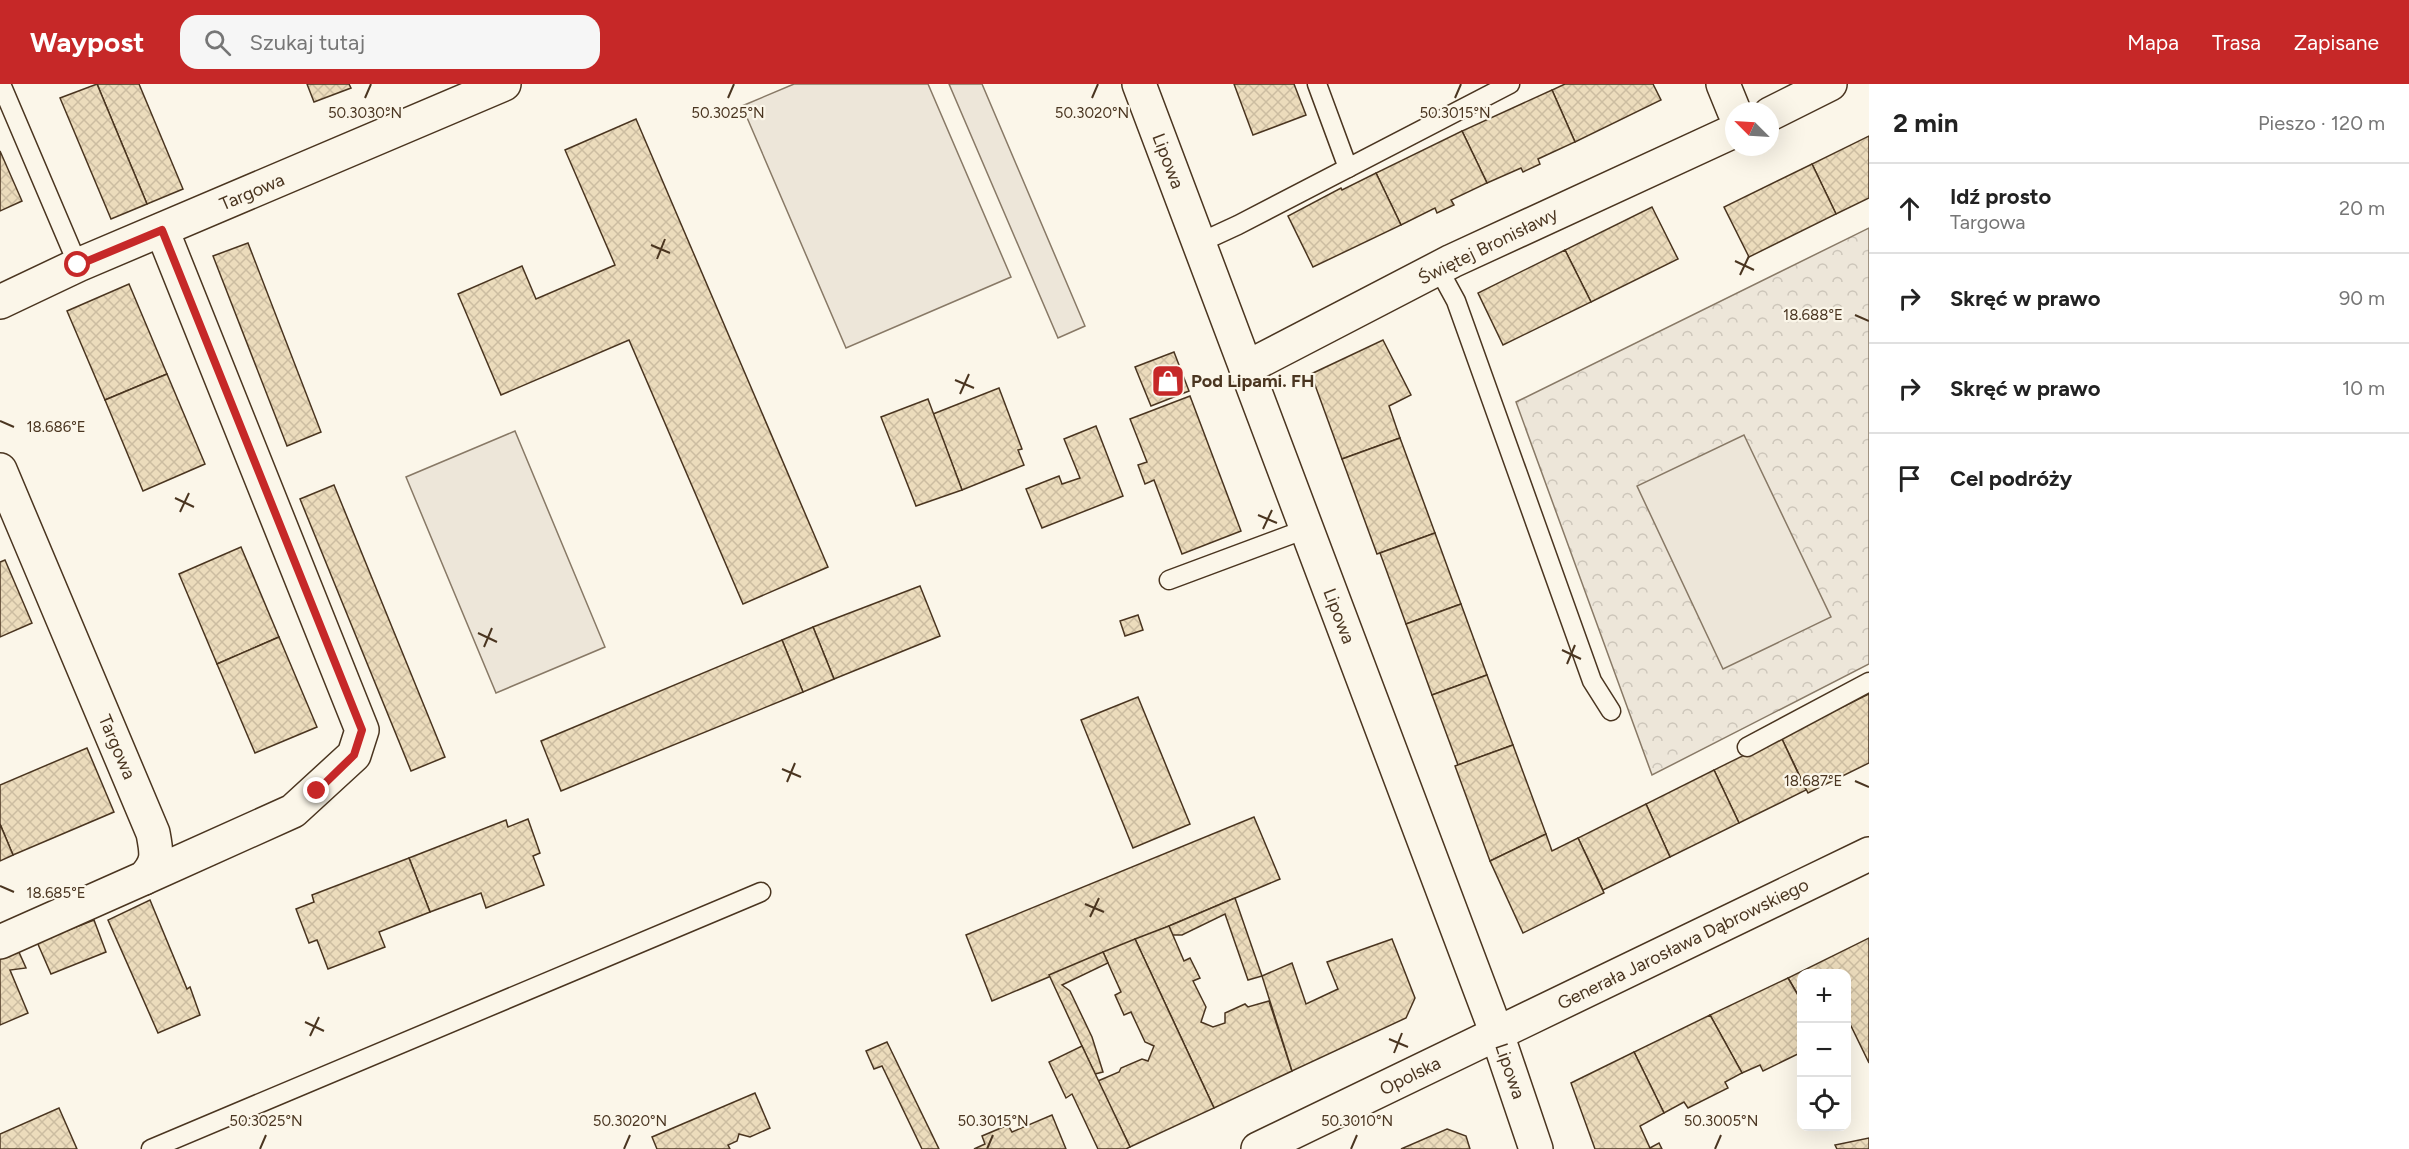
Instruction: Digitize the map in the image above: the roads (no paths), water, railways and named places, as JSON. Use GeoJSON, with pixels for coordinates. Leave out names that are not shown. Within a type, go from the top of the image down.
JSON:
{"type":"FeatureCollection","features":[{"type":"Feature","properties":{"kind":"street","name":"Targowa"},"geometry":{"type":"LineString","coordinates":[[0,302],[78,265],[504,84]]}},
{"type":"Feature","properties":{"kind":"street","name":"Lipowa"},"geometry":{"type":"LineString","coordinates":[[1139,84],[1497,1034],[1536,1149]]}},
{"type":"Feature","properties":{"kind":"street"},"geometry":{"type":"LineString","coordinates":[[1723,84],[1730,102]]}},
{"type":"Feature","properties":{"kind":"street"},"geometry":{"type":"LineString","coordinates":[[1779,110],[1830,84]]}},
{"type":"Feature","properties":{"kind":"street","name":"Świętej Bronisławy"},"geometry":{"type":"LineString","coordinates":[[1246,368],[1438,268],[1725,135]]}},
{"type":"Feature","properties":{"kind":"street"},"geometry":{"type":"LineString","coordinates":[[0,942],[293,811],[354,755],[362,730],[162,230]]}},
{"type":"Feature","properties":{"kind":"street","name":"Targowa"},"geometry":{"type":"LineString","coordinates":[[0,470],[153,833],[158,855],[152,870],[144,878]]}},
{"type":"Feature","properties":{"kind":"street","name":"Generała Jarosława Dąbrowskiego"},"geometry":{"type":"LineString","coordinates":[[1497,1034],[1869,854]]}},
{"type":"Feature","properties":{"kind":"street","name":"Opolska"},"geometry":{"type":"LineString","coordinates":[[1258,1149],[1497,1034]]}},
{"type":"Feature","properties":{"kind":"lane"},"geometry":{"type":"LineString","coordinates":[[1,84],[78,265]]}},
{"type":"Feature","properties":{"kind":"lane"},"geometry":{"type":"LineString","coordinates":[[1317,84],[1348,168]]}},
{"type":"Feature","properties":{"kind":"lane"},"geometry":{"type":"LineString","coordinates":[[1199,243],[1510,84]]}},
{"type":"Feature","properties":{"kind":"lane"},"geometry":{"type":"LineString","coordinates":[[1438,268],[1456,301],[1592,681],[1611,711]]}},
{"type":"Feature","properties":{"kind":"lane"},"geometry":{"type":"LineString","coordinates":[[1169,580],[1306,529]]}},
{"type":"Feature","properties":{"kind":"lane"},"geometry":{"type":"LineString","coordinates":[[1747,747],[1869,682]]}},
{"type":"Feature","properties":{"kind":"lane"},"geometry":{"type":"LineString","coordinates":[[151,1149],[762,892]]}},
{"type":"Feature","properties":{"kind":"place","name":"Pod Lipami. FH"},"geometry":{"type":"Point","coordinates":[1168,381]}}]}
